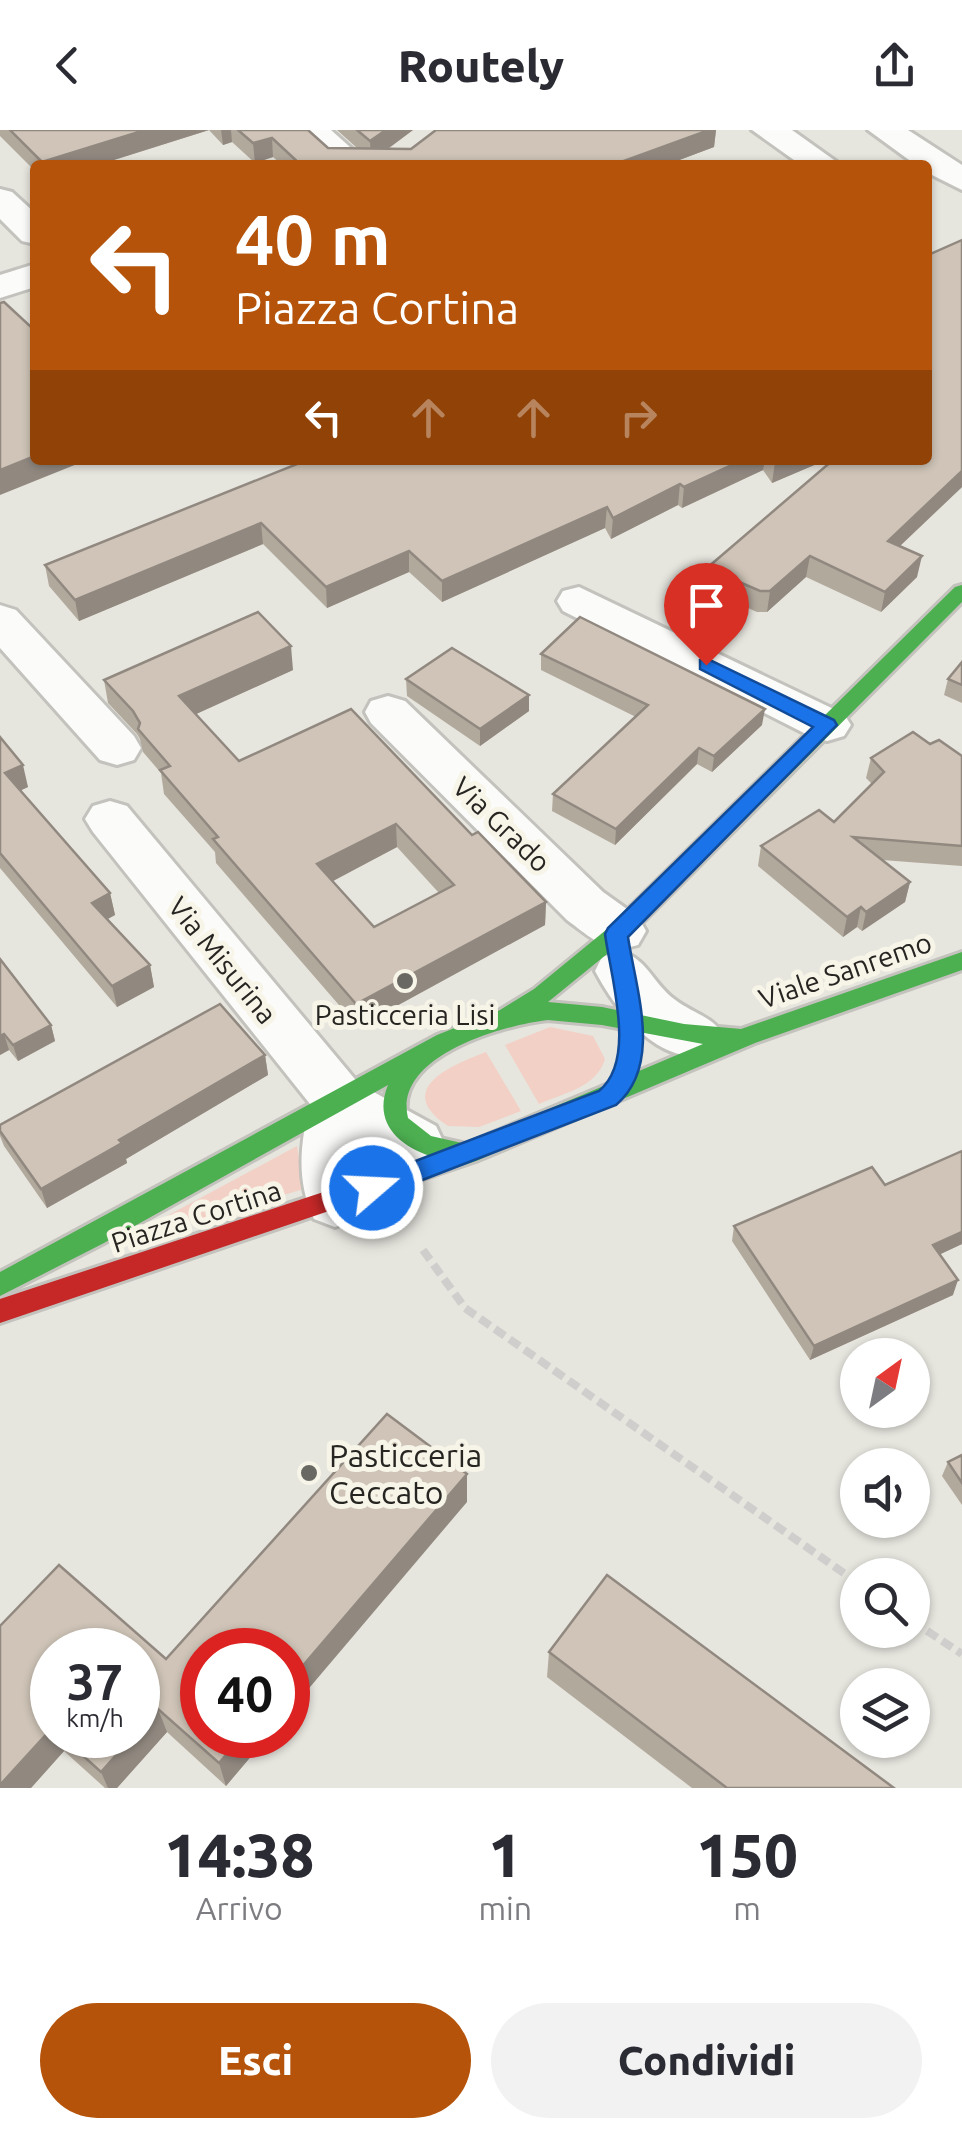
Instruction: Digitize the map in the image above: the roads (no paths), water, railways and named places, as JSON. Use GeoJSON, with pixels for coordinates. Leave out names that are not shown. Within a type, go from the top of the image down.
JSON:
{"type":"FeatureCollection","features":[{"type":"Feature","properties":{"kind":"street"},"geometry":{"type":"LineString","coordinates":[[311,130],[347,160]]}},
{"type":"Feature","properties":{"kind":"street"},"geometry":{"type":"LineString","coordinates":[[769,130],[816,160]]}},
{"type":"Feature","properties":{"kind":"street"},"geometry":{"type":"LineString","coordinates":[[884,130],[931,160]]}},
{"type":"Feature","properties":{"kind":"street"},"geometry":{"type":"LineString","coordinates":[[932,161],[962,180]]}},
{"type":"Feature","properties":{"kind":"street"},"geometry":{"type":"LineString","coordinates":[[932,200],[962,189]]}},
{"type":"Feature","properties":{"kind":"street"},"geometry":{"type":"LineString","coordinates":[[0,199],[30,229]]}},
{"type":"Feature","properties":{"kind":"street"},"geometry":{"type":"LineString","coordinates":[[0,288],[30,277]]}},
{"type":"Feature","properties":{"kind":"street"},"geometry":{"type":"LineString","coordinates":[[501,1020],[619,945],[827,725],[962,591]]}},
{"type":"Feature","properties":{"kind":"street"},"geometry":{"type":"LineString","coordinates":[[579,600],[827,725]]}},
{"type":"Feature","properties":{"kind":"street"},"geometry":{"type":"LineString","coordinates":[[0,620],[117,748]]}},
{"type":"Feature","properties":{"kind":"street","name":"Via Grado"},"geometry":{"type":"LineString","coordinates":[[388,712],[586,906],[619,945],[634,996],[650,1014],[723,1037]]}},
{"type":"Feature","properties":{"kind":"street","name":"Via Misurina"},"geometry":{"type":"LineString","coordinates":[[110,820],[338,1100]]}},
{"type":"Feature","properties":{"kind":"street"},"geometry":{"type":"LineString","coordinates":[[617,1094],[624,1084],[631,1044],[619,945]]}},
{"type":"Feature","properties":{"kind":"street","name":"Viale Sanremo"},"geometry":{"type":"LineString","coordinates":[[617,1094],[723,1037],[962,962]]}},
{"type":"Feature","properties":{"kind":"street","name":"Piazza Cortina"},"geometry":{"type":"LineString","coordinates":[[12,1284],[338,1100],[501,1020],[533,1013],[584,1011],[631,1044]]}},
{"type":"Feature","properties":{"kind":"street"},"geometry":{"type":"LineString","coordinates":[[631,1044],[723,1037]]}},
{"type":"Feature","properties":{"kind":"street","name":"Piazza Cortina"},"geometry":{"type":"LineString","coordinates":[[431,1053],[406,1072],[396,1089],[393,1106],[400,1125],[441,1149]]}},
{"type":"Feature","properties":{"kind":"street","name":"Piazza Cortina"},"geometry":{"type":"LineString","coordinates":[[12,1284],[335,1202],[441,1149],[617,1094]]}},
{"type":"Feature","properties":{"kind":"street"},"geometry":{"type":"LineString","coordinates":[[335,1202],[329,1182],[328,1142],[338,1100],[441,1149]]}},
{"type":"Feature","properties":{"kind":"place","name":"Pasticceria Lisi"},"geometry":{"type":"Point","coordinates":[405,981]}},
{"type":"Feature","properties":{"kind":"place","name":"Pasticceria Ceccato"},"geometry":{"type":"Point","coordinates":[309,1473]}}]}
